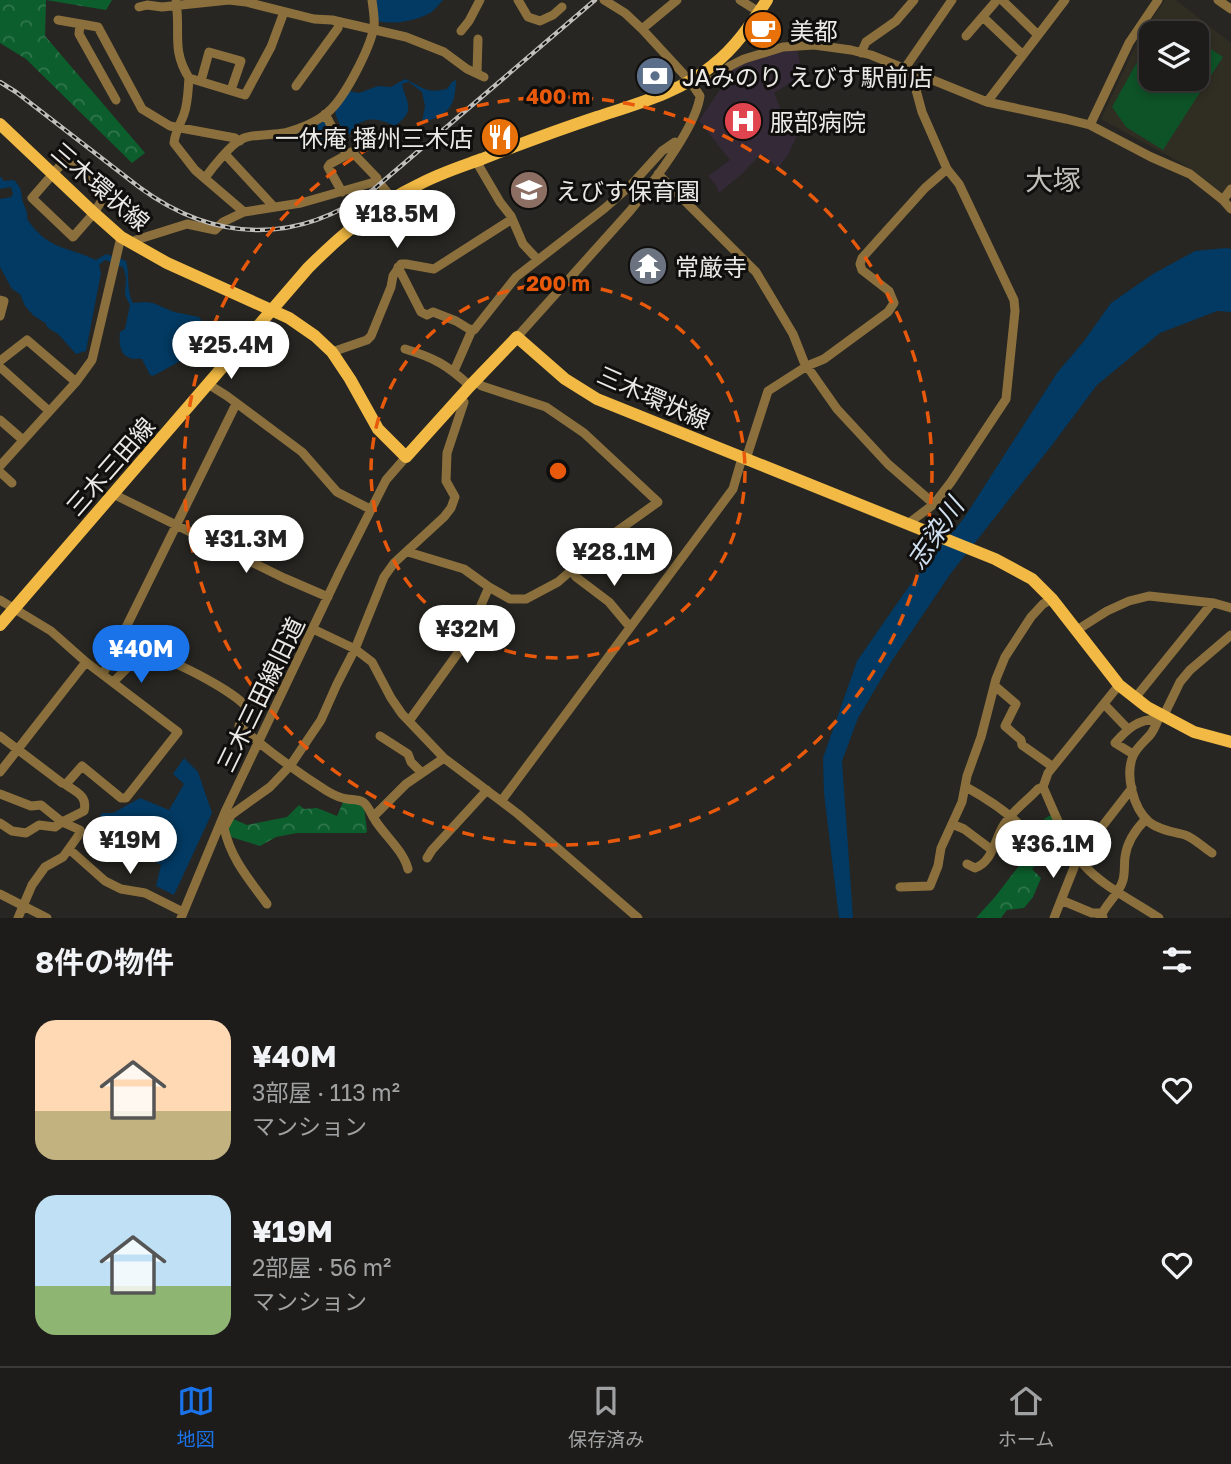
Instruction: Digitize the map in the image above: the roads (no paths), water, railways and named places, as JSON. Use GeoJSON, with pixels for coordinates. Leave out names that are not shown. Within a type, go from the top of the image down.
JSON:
{"type":"FeatureCollection","features":[{"type":"Feature","properties":{"kind":"main road","name":"三木三田線"},"geometry":{"type":"LineString","coordinates":[[0,625],[308,268],[358,222],[392,198],[420,183],[630,106],[690,81],[731,50],[748,30],[767,0]]}},
{"type":"Feature","properties":{"kind":"main road","name":"三木環状線"},"geometry":{"type":"LineString","coordinates":[[0,124],[121,237],[167,263],[271,310],[315,336],[331,352],[350,379],[378,429],[406,457]]}},
{"type":"Feature","properties":{"kind":"main road","name":"三木環状線"},"geometry":{"type":"LineString","coordinates":[[517,337],[565,379],[597,399],[909,523],[986,555],[1032,579],[1052,599],[1119,685],[1160,717],[1194,732],[1231,742]]}},
{"type":"Feature","properties":{"kind":"main road"},"geometry":{"type":"LineString","coordinates":[[406,457],[517,337]]}},
{"type":"Feature","properties":{"kind":"street"},"geometry":{"type":"LineString","coordinates":[[139,8],[146,5],[162,8],[176,3],[232,0],[246,2],[406,37],[444,52],[467,69],[481,75],[478,39]]}},
{"type":"Feature","properties":{"kind":"street"},"geometry":{"type":"LineString","coordinates":[[205,178],[214,164],[242,138],[284,133],[312,123],[325,114],[353,77],[370,41],[375,24],[372,0]]}},
{"type":"Feature","properties":{"kind":"street"},"geometry":{"type":"LineString","coordinates":[[461,31],[480,0]]}},
{"type":"Feature","properties":{"kind":"street"},"geometry":{"type":"LineString","coordinates":[[518,0],[528,17],[540,21],[562,7]]}},
{"type":"Feature","properties":{"kind":"street"},"geometry":{"type":"LineString","coordinates":[[517,337],[630,211],[658,174],[699,109],[700,96],[690,81],[642,29],[625,13],[604,0]]}},
{"type":"Feature","properties":{"kind":"street"},"geometry":{"type":"LineString","coordinates":[[642,29],[677,0]]}},
{"type":"Feature","properties":{"kind":"street"},"geometry":{"type":"LineString","coordinates":[[740,0],[759,12]]}},
{"type":"Feature","properties":{"kind":"street"},"geometry":{"type":"LineString","coordinates":[[861,52],[866,42],[896,21],[914,0]]}},
{"type":"Feature","properties":{"kind":"street"},"geometry":{"type":"LineString","coordinates":[[909,69],[953,0]]}},
{"type":"Feature","properties":{"kind":"street"},"geometry":{"type":"LineString","coordinates":[[966,37],[1000,0],[1038,35]]}},
{"type":"Feature","properties":{"kind":"street"},"geometry":{"type":"LineString","coordinates":[[987,102],[1065,0]]}},
{"type":"Feature","properties":{"kind":"street"},"geometry":{"type":"LineString","coordinates":[[1090,125],[1129,43],[1158,0]]}},
{"type":"Feature","properties":{"kind":"street"},"geometry":{"type":"LineString","coordinates":[[1218,0],[1231,9]]}},
{"type":"Feature","properties":{"kind":"street"},"geometry":{"type":"LineString","coordinates":[[176,3],[178,54],[189,78],[187,102],[174,136],[174,144],[195,170],[244,212]]}},
{"type":"Feature","properties":{"kind":"street"},"geometry":{"type":"LineString","coordinates":[[189,78],[245,95],[271,47],[285,12]]}},
{"type":"Feature","properties":{"kind":"street"},"geometry":{"type":"LineString","coordinates":[[983,16],[1023,55]]}},
{"type":"Feature","properties":{"kind":"street"},"geometry":{"type":"LineString","coordinates":[[58,20],[98,27],[142,109],[170,126],[240,141]]}},
{"type":"Feature","properties":{"kind":"street"},"geometry":{"type":"LineString","coordinates":[[296,86],[340,22]]}},
{"type":"Feature","properties":{"kind":"street"},"geometry":{"type":"LineString","coordinates":[[80,24],[79,34],[116,100]]}},
{"type":"Feature","properties":{"kind":"street"},"geometry":{"type":"LineString","coordinates":[[690,81],[714,80],[730,66],[744,59],[783,47],[814,46],[861,52],[987,102],[1090,125],[1190,174],[1231,209]]}},
{"type":"Feature","properties":{"kind":"street"},"geometry":{"type":"LineString","coordinates":[[201,81],[209,52],[241,61],[231,90]]}},
{"type":"Feature","properties":{"kind":"street"},"geometry":{"type":"LineString","coordinates":[[909,69],[922,112],[947,169],[959,184],[981,229],[1014,300],[1015,311],[1006,400],[934,504],[909,523]]}},
{"type":"Feature","properties":{"kind":"street"},"geometry":{"type":"LineString","coordinates":[[325,114],[350,153],[377,178],[377,182],[392,198]]}},
{"type":"Feature","properties":{"kind":"street"},"geometry":{"type":"LineString","coordinates":[[342,192],[328,167],[364,141]]}},
{"type":"Feature","properties":{"kind":"street"},"geometry":{"type":"LineString","coordinates":[[454,370],[472,330],[479,325],[516,277],[631,186],[662,151],[675,142],[678,144]]}},
{"type":"Feature","properties":{"kind":"street"},"geometry":{"type":"LineString","coordinates":[[225,154],[274,207]]}},
{"type":"Feature","properties":{"kind":"street"},"geometry":{"type":"LineString","coordinates":[[65,160],[107,192],[73,237],[32,198],[53,174],[65,160]]}},
{"type":"Feature","properties":{"kind":"street"},"geometry":{"type":"LineString","coordinates":[[476,161],[512,219],[523,244],[538,260]]}},
{"type":"Feature","properties":{"kind":"street"},"geometry":{"type":"LineString","coordinates":[[502,800],[733,489],[768,391],[807,366],[824,359],[888,312],[894,303],[889,291],[862,270],[862,258],[925,188],[947,169]]}},
{"type":"Feature","properties":{"kind":"street"},"geometry":{"type":"LineString","coordinates":[[658,174],[756,272],[793,334],[807,366],[838,409],[888,464],[934,504]]}},
{"type":"Feature","properties":{"kind":"street"},"geometry":{"type":"LineString","coordinates":[[133,244],[136,240],[187,223],[215,230],[223,222],[244,212],[301,203],[377,182]]}},
{"type":"Feature","properties":{"kind":"street"},"geometry":{"type":"LineString","coordinates":[[1223,200],[1231,189]]}},
{"type":"Feature","properties":{"kind":"street"},"geometry":{"type":"LineString","coordinates":[[331,352],[367,340],[371,336],[391,287],[393,275],[401,264],[434,269],[512,219]]}},
{"type":"Feature","properties":{"kind":"street"},"geometry":{"type":"LineString","coordinates":[[0,466],[76,382],[92,360],[121,237]]}},
{"type":"Feature","properties":{"kind":"street"},"geometry":{"type":"LineString","coordinates":[[398,267],[421,312],[433,312],[472,330]]}},
{"type":"Feature","properties":{"kind":"street"},"geometry":{"type":"LineString","coordinates":[[0,300],[4,301],[0,316]]}},
{"type":"Feature","properties":{"kind":"street"},"geometry":{"type":"LineString","coordinates":[[0,361],[27,340],[76,382]]}},
{"type":"Feature","properties":{"kind":"street"},"geometry":{"type":"LineString","coordinates":[[405,349],[429,356],[472,383],[546,407],[584,433],[658,502],[610,537],[558,582],[526,598],[510,599],[464,569],[408,552]]}},
{"type":"Feature","properties":{"kind":"street"},"geometry":{"type":"LineString","coordinates":[[0,368],[50,411]]}},
{"type":"Feature","properties":{"kind":"street"},"geometry":{"type":"LineString","coordinates":[[208,384],[302,452],[337,492],[370,509]]}},
{"type":"Feature","properties":{"kind":"street"},"geometry":{"type":"LineString","coordinates":[[267,904],[235,860],[224,828],[228,813],[270,787],[290,766],[321,720],[355,649],[384,578],[394,563],[451,509],[455,497],[446,481],[447,453],[464,402],[460,398]]}},
{"type":"Feature","properties":{"kind":"street"},"geometry":{"type":"LineString","coordinates":[[103,674],[236,404]]}},
{"type":"Feature","properties":{"kind":"street"},"geometry":{"type":"LineString","coordinates":[[0,420],[23,440]]}},
{"type":"Feature","properties":{"kind":"street","name":"三木三田線旧道"},"geometry":{"type":"LineString","coordinates":[[182,915],[258,742],[370,509],[386,480],[406,457]]}},
{"type":"Feature","properties":{"kind":"street"},"geometry":{"type":"LineString","coordinates":[[0,472],[12,483]]}},
{"type":"Feature","properties":{"kind":"street"},"geometry":{"type":"LineString","coordinates":[[113,494],[328,597]]}},
{"type":"Feature","properties":{"kind":"street"},"geometry":{"type":"LineString","coordinates":[[572,571],[609,602],[630,627]]}},
{"type":"Feature","properties":{"kind":"street"},"geometry":{"type":"LineString","coordinates":[[409,722],[463,646],[489,587]]}},
{"type":"Feature","properties":{"kind":"street"},"geometry":{"type":"LineString","coordinates":[[1077,630],[1129,600],[1149,596],[1212,603],[1231,608]]}},
{"type":"Feature","properties":{"kind":"street"},"geometry":{"type":"LineString","coordinates":[[900,887],[930,886],[942,848],[962,802],[967,776],[1005,657],[1031,617],[1052,599]]}},
{"type":"Feature","properties":{"kind":"street"},"geometry":{"type":"LineString","coordinates":[[0,600],[51,631],[86,662],[178,732],[126,798],[121,798],[82,766],[65,784]]}},
{"type":"Feature","properties":{"kind":"street"},"geometry":{"type":"LineString","coordinates":[[1135,698],[1212,603]]}},
{"type":"Feature","properties":{"kind":"street"},"geometry":{"type":"LineString","coordinates":[[313,629],[355,649],[372,662],[391,698],[409,722],[444,758],[502,800],[638,918]]}},
{"type":"Feature","properties":{"kind":"street"},"geometry":{"type":"LineString","coordinates":[[1212,853],[1186,835],[1175,834],[1151,824],[1136,801],[1129,775],[1133,754],[1153,730],[1180,682],[1231,635]]}},
{"type":"Feature","properties":{"kind":"street"},"geometry":{"type":"LineString","coordinates":[[113,682],[140,657],[157,656],[193,672],[242,701],[246,707],[239,726],[286,765],[328,792],[366,804],[407,863],[408,869]]}},
{"type":"Feature","properties":{"kind":"street"},"geometry":{"type":"LineString","coordinates":[[0,772],[86,662]]}},
{"type":"Feature","properties":{"kind":"street"},"geometry":{"type":"LineString","coordinates":[[1119,685],[1053,767],[1044,780],[1043,787],[1080,860],[1100,880],[1159,918]]}},
{"type":"Feature","properties":{"kind":"street"},"geometry":{"type":"LineString","coordinates":[[995,686],[1016,704],[1005,726],[1022,744],[1053,767]]}},
{"type":"Feature","properties":{"kind":"street"},"geometry":{"type":"LineString","coordinates":[[1104,704],[1141,743]]}},
{"type":"Feature","properties":{"kind":"street"},"geometry":{"type":"LineString","coordinates":[[1133,754],[1115,743],[1140,721],[1160,717]]}},
{"type":"Feature","properties":{"kind":"street"},"geometry":{"type":"LineString","coordinates":[[0,736],[80,793],[86,808],[55,827],[38,825],[21,834],[0,823]]}},
{"type":"Feature","properties":{"kind":"street"},"geometry":{"type":"LineString","coordinates":[[380,736],[408,754],[411,762],[422,773]]}},
{"type":"Feature","properties":{"kind":"street"},"geometry":{"type":"LineString","coordinates":[[373,817],[406,783],[444,758]]}},
{"type":"Feature","properties":{"kind":"street"},"geometry":{"type":"LineString","coordinates":[[966,787],[1012,816],[1022,827]]}},
{"type":"Feature","properties":{"kind":"street"},"geometry":{"type":"LineString","coordinates":[[967,864],[975,868],[984,864],[1001,828],[1043,787]]}},
{"type":"Feature","properties":{"kind":"street"},"geometry":{"type":"LineString","coordinates":[[1065,833],[1094,837],[1132,788]]}},
{"type":"Feature","properties":{"kind":"street"},"geometry":{"type":"LineString","coordinates":[[427,858],[487,790]]}},
{"type":"Feature","properties":{"kind":"street"},"geometry":{"type":"LineString","coordinates":[[0,794],[31,806],[41,805],[79,830],[78,836],[63,857],[45,867],[32,884],[18,918]]}},
{"type":"Feature","properties":{"kind":"street"},"geometry":{"type":"LineString","coordinates":[[1061,900],[1101,917],[1105,906],[1118,892],[1123,881],[1128,845],[1135,830],[1146,819]]}},
{"type":"Feature","properties":{"kind":"street"},"geometry":{"type":"LineString","coordinates":[[952,824],[964,829],[992,850]]}},
{"type":"Feature","properties":{"kind":"street"},"geometry":{"type":"LineString","coordinates":[[69,849],[105,881],[121,890],[145,892],[182,915]]}},
{"type":"Feature","properties":{"kind":"street"},"geometry":{"type":"LineString","coordinates":[[1054,918],[1075,865],[1080,860]]}},
{"type":"Feature","properties":{"kind":"street"},"geometry":{"type":"LineString","coordinates":[[0,894],[47,918]]}},
{"type":"Feature","properties":{"kind":"water"},"geometry":{"type":"Polygon","coordinates":[[[376,0],[443,0],[424,16],[390,23],[378,21],[376,0]]]}},
{"type":"Feature","properties":{"kind":"water"},"geometry":{"type":"Polygon","coordinates":[[[405,79],[433,91],[447,89],[456,80],[452,104],[438,117],[422,123],[425,106],[422,92],[409,82],[402,84],[408,111],[395,126],[369,120],[359,124],[349,135],[344,134],[335,110],[349,91],[359,93],[378,86],[391,87],[405,79]]]}},
{"type":"Feature","properties":{"kind":"water"},"geometry":{"type":"Polygon","coordinates":[[[326,121],[336,145],[323,148],[291,140],[290,135],[326,121]]]}},
{"type":"Feature","properties":{"kind":"water"},"geometry":{"type":"Polygon","coordinates":[[[0,176],[4,181],[14,180],[19,187],[27,219],[42,237],[96,260],[106,254],[112,256],[111,262],[105,260],[99,265],[101,273],[86,351],[76,354],[58,334],[33,315],[20,294],[12,289],[0,267],[0,199],[13,194],[11,187],[0,189],[0,176]]]}},
{"type":"Feature","properties":{"kind":"water"},"geometry":{"type":"Polygon","coordinates":[[[1231,249],[1231,312],[1217,311],[1160,333],[1097,385],[951,573],[893,659],[858,718],[842,761],[853,918],[839,918],[824,793],[823,758],[857,661],[912,582],[964,518],[1057,373],[1111,303],[1153,274],[1195,251],[1231,249]]]}},
{"type":"Feature","properties":{"kind":"water"},"geometry":{"type":"Polygon","coordinates":[[[119,258],[126,261],[133,303],[153,303],[174,312],[199,317],[206,326],[198,331],[184,359],[153,376],[142,359],[126,356],[120,347],[120,332],[125,329],[130,305],[125,295],[126,277],[123,267],[118,266],[119,258]]]}},
{"type":"Feature","properties":{"kind":"water"},"geometry":{"type":"Polygon","coordinates":[[[184,758],[198,772],[212,813],[174,895],[156,886],[161,865],[135,853],[120,832],[100,816],[102,813],[113,813],[140,798],[169,810],[184,784],[173,774],[184,758]]]}},
{"type":"Feature","properties":{"kind":"railway"},"geometry":{"type":"LineString","coordinates":[[0,82],[139,187],[168,205],[197,219],[226,227],[256,230],[286,228],[315,220],[345,207],[374,189],[595,0]]}},
{"type":"Feature","properties":{"kind":"place","name":"美都"},"geometry":{"type":"Point","coordinates":[763,30]}},
{"type":"Feature","properties":{"kind":"place","name":"JAみのり えびす駅前店"},"geometry":{"type":"Point","coordinates":[655,76]}},
{"type":"Feature","properties":{"kind":"place","name":"服部病院"},"geometry":{"type":"Point","coordinates":[743,121]}},
{"type":"Feature","properties":{"kind":"place","name":"一休庵 播州三木店"},"geometry":{"type":"Point","coordinates":[500,137]}},
{"type":"Feature","properties":{"kind":"place","name":"えびす保育園"},"geometry":{"type":"Point","coordinates":[529,190]}},
{"type":"Feature","properties":{"kind":"place","name":"常厳寺"},"geometry":{"type":"Point","coordinates":[648,266]}},
{"type":"Feature","properties":{"kind":"district","name":"大塚"},"geometry":{"type":"Point","coordinates":[1053,179]}},
{"type":"Feature","properties":{"kind":"water label","name":"志染川"},"geometry":{"type":"Point","coordinates":[935,533]}}]}
